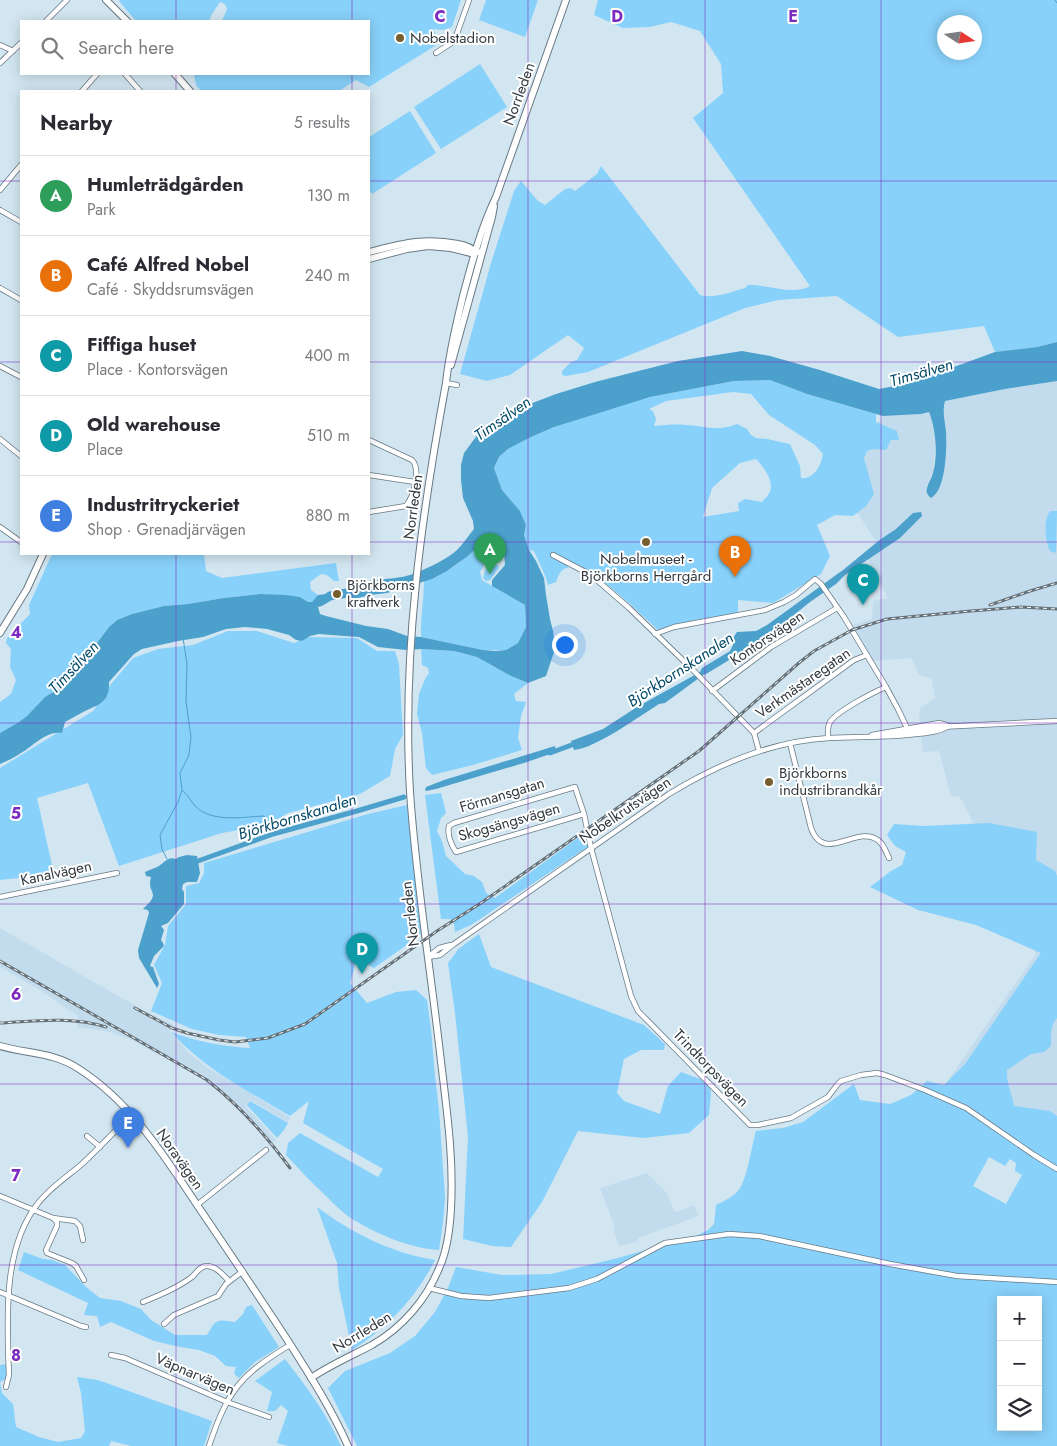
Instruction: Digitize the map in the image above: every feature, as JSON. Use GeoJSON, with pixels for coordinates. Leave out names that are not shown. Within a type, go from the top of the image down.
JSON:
{"type":"FeatureCollection","features":[{"type":"Feature","properties":{"kind":"street"},"geometry":{"type":"LineString","coordinates":[[47,20],[67,0]]}},
{"type":"Feature","properties":{"kind":"street"},"geometry":{"type":"LineString","coordinates":[[106,0],[126,20]]}},
{"type":"Feature","properties":{"kind":"street"},"geometry":{"type":"LineString","coordinates":[[436,53],[455,39],[469,0]]}},
{"type":"Feature","properties":{"kind":"street","name":"Norrleden"},"geometry":{"type":"LineString","coordinates":[[310,1378],[327,1367],[370,1346],[402,1324],[429,1288],[440,1267],[445,1251],[449,1229],[452,1188],[451,1155],[423,921],[410,792],[408,723],[411,630],[415,586],[446,383],[448,358],[479,253],[488,213],[496,197],[566,0]]}},
{"type":"Feature","properties":{"kind":"street"},"geometry":{"type":"LineString","coordinates":[[0,45],[13,51]]}},
{"type":"Feature","properties":{"kind":"street"},"geometry":{"type":"LineString","coordinates":[[0,63],[20,45]]}},
{"type":"Feature","properties":{"kind":"street"},"geometry":{"type":"LineString","coordinates":[[83,90],[96,75]]}},
{"type":"Feature","properties":{"kind":"street"},"geometry":{"type":"LineString","coordinates":[[126,75],[139,90]]}},
{"type":"Feature","properties":{"kind":"street"},"geometry":{"type":"LineString","coordinates":[[176,75],[189,90]]}},
{"type":"Feature","properties":{"kind":"street"},"geometry":{"type":"LineString","coordinates":[[0,190],[20,166]]}},
{"type":"Feature","properties":{"kind":"street"},"geometry":{"type":"LineString","coordinates":[[0,210],[20,221]]}},
{"type":"Feature","properties":{"kind":"street"},"geometry":{"type":"LineString","coordinates":[[370,252],[426,240],[464,245],[473,248],[479,253]]}},
{"type":"Feature","properties":{"kind":"street"},"geometry":{"type":"LineString","coordinates":[[370,258],[428,246],[479,253]]}},
{"type":"Feature","properties":{"kind":"street"},"geometry":{"type":"LineString","coordinates":[[0,288],[20,299]]}},
{"type":"Feature","properties":{"kind":"street"},"geometry":{"type":"LineString","coordinates":[[0,366],[20,376]]}},
{"type":"Feature","properties":{"kind":"street"},"geometry":{"type":"LineString","coordinates":[[446,383],[457,385]]}},
{"type":"Feature","properties":{"kind":"street"},"geometry":{"type":"LineString","coordinates":[[0,439],[20,455]]}},
{"type":"Feature","properties":{"kind":"street"},"geometry":{"type":"LineString","coordinates":[[370,440],[412,460],[417,468],[413,493],[406,506],[370,512]]}},
{"type":"Feature","properties":{"kind":"street"},"geometry":{"type":"LineString","coordinates":[[370,475],[415,482]]}},
{"type":"Feature","properties":{"kind":"street"},"geometry":{"type":"LineString","coordinates":[[0,527],[20,541]]}},
{"type":"Feature","properties":{"kind":"street"},"geometry":{"type":"LineString","coordinates":[[0,633],[28,589],[43,555]]}},
{"type":"Feature","properties":{"kind":"street"},"geometry":{"type":"LineString","coordinates":[[554,555],[590,575],[629,608],[754,733],[759,752]]}},
{"type":"Feature","properties":{"kind":"street"},"geometry":{"type":"LineString","coordinates":[[656,634],[674,627],[765,610],[790,598],[815,579],[826,591],[867,655],[898,708],[906,728]]}},
{"type":"Feature","properties":{"kind":"street","name":"Kontorsvägen"},"geometry":{"type":"LineString","coordinates":[[712,691],[771,647],[837,608]]}},
{"type":"Feature","properties":{"kind":"street","name":"Verkmästaregatan"},"geometry":{"type":"LineString","coordinates":[[754,733],[858,657],[867,655]]}},
{"type":"Feature","properties":{"kind":"street"},"geometry":{"type":"LineString","coordinates":[[828,738],[830,722],[869,695],[886,687]]}},
{"type":"Feature","properties":{"kind":"street"},"geometry":{"type":"LineString","coordinates":[[862,737],[891,737],[922,730],[939,723],[949,726],[1057,721]]}},
{"type":"Feature","properties":{"kind":"street"},"geometry":{"type":"LineString","coordinates":[[862,737],[906,728],[943,730],[949,726]]}},
{"type":"Feature","properties":{"kind":"street","name":"Nobelkrutsvägen"},"geometry":{"type":"LineString","coordinates":[[428,957],[439,948],[454,944],[669,794],[692,780],[714,769],[759,752],[790,743],[828,738],[862,737]]}},
{"type":"Feature","properties":{"kind":"street"},"geometry":{"type":"LineString","coordinates":[[790,743],[811,828],[817,839],[822,843],[828,844],[872,837],[878,839],[890,858]]}},
{"type":"Feature","properties":{"kind":"street","name":"Trindtorpsvägen"},"geometry":{"type":"LineString","coordinates":[[575,787],[584,814],[591,848],[627,981],[636,1006],[651,1024],[750,1126],[791,1118],[828,1097],[841,1080],[877,1074],[898,1079],[966,1108],[1021,1147],[1057,1168]]}},
{"type":"Feature","properties":{"kind":"street","name":"Förmansgatan"},"geometry":{"type":"LineString","coordinates":[[450,837],[449,826],[454,824],[575,787]]}},
{"type":"Feature","properties":{"kind":"street","name":"Skogsängsvägen"},"geometry":{"type":"LineString","coordinates":[[450,837],[456,852],[463,851],[584,814]]}},
{"type":"Feature","properties":{"kind":"street","name":"Kanalvägen"},"geometry":{"type":"LineString","coordinates":[[0,898],[117,873]]}},
{"type":"Feature","properties":{"kind":"street","name":"Noravägen"},"geometry":{"type":"LineString","coordinates":[[0,1046],[41,1053],[66,1061],[101,1085],[131,1115],[154,1143],[242,1271],[332,1413],[348,1446]]}},
{"type":"Feature","properties":{"kind":"street"},"geometry":{"type":"LineString","coordinates":[[6,1387],[9,1375],[8,1296],[15,1255],[23,1228],[33,1209],[48,1192],[82,1164],[131,1115]]}},
{"type":"Feature","properties":{"kind":"street"},"geometry":{"type":"LineString","coordinates":[[87,1136],[100,1146]]}},
{"type":"Feature","properties":{"kind":"street"},"geometry":{"type":"LineString","coordinates":[[197,1205],[266,1150]]}},
{"type":"Feature","properties":{"kind":"street"},"geometry":{"type":"LineString","coordinates":[[0,1196],[53,1218],[78,1222],[82,1240]]}},
{"type":"Feature","properties":{"kind":"street"},"geometry":{"type":"LineString","coordinates":[[53,1218],[57,1222],[57,1226],[46,1250],[47,1253],[72,1263],[76,1266],[84,1280]]}},
{"type":"Feature","properties":{"kind":"street"},"geometry":{"type":"LineString","coordinates":[[429,1288],[461,1296],[489,1298],[569,1288],[597,1279],[665,1243],[729,1234],[759,1236],[890,1264],[957,1276],[1057,1282]]}},
{"type":"Feature","properties":{"kind":"street"},"geometry":{"type":"LineString","coordinates":[[143,1302],[184,1283],[203,1266],[214,1268],[229,1281]]}},
{"type":"Feature","properties":{"kind":"street"},"geometry":{"type":"LineString","coordinates":[[164,1324],[174,1315],[218,1296],[229,1281],[242,1271]]}},
{"type":"Feature","properties":{"kind":"street"},"geometry":{"type":"LineString","coordinates":[[0,1292],[86,1327]]}},
{"type":"Feature","properties":{"kind":"street"},"geometry":{"type":"LineString","coordinates":[[209,1446],[216,1424],[234,1389],[262,1362],[290,1345]]}},
{"type":"Feature","properties":{"kind":"street","name":"Väpnarvägen"},"geometry":{"type":"LineString","coordinates":[[111,1355],[125,1358],[227,1402],[269,1416]]}},
{"type":"Feature","properties":{"kind":"shaded area"},"geometry":{"type":"Polygon","coordinates":[[[461,0],[452,27],[443,30],[434,29],[438,44],[369,87],[356,80],[341,90],[200,90],[196,85],[194,75],[370,75],[370,20],[222,20],[227,9],[225,4],[220,2],[209,20],[135,20],[119,1],[461,0]]]}},
{"type":"Feature","properties":{"kind":"shaded area"},"geometry":{"type":"Polygon","coordinates":[[[486,0],[538,0],[525,37],[479,20],[486,0]]]}},
{"type":"Feature","properties":{"kind":"shaded area"},"geometry":{"type":"Polygon","coordinates":[[[598,0],[1057,0],[1057,342],[1037,347],[995,352],[984,326],[898,337],[837,296],[778,300],[745,308],[588,372],[562,375],[562,371],[571,362],[577,360],[584,348],[568,335],[510,375],[487,381],[460,374],[491,263],[514,191],[521,181],[538,201],[545,205],[565,189],[571,188],[575,191],[597,174],[601,166],[700,295],[722,294],[745,288],[748,285],[788,290],[803,289],[810,286],[693,118],[723,93],[721,64],[700,31],[671,22],[650,27],[623,28],[594,15],[598,0]]]}},
{"type":"Feature","properties":{"kind":"shaded area"},"geometry":{"type":"Polygon","coordinates":[[[480,64],[507,107],[441,149],[414,107],[480,64]]]}},
{"type":"Feature","properties":{"kind":"shaded area"},"geometry":{"type":"Polygon","coordinates":[[[410,111],[436,153],[372,194],[370,191],[370,136],[410,111]]]}},
{"type":"Feature","properties":{"kind":"shaded area"},"geometry":{"type":"Polygon","coordinates":[[[770,380],[807,394],[876,414],[876,422],[897,431],[899,440],[891,440],[886,450],[874,449],[867,451],[864,458],[874,494],[866,506],[853,516],[835,515],[817,525],[830,556],[821,574],[773,603],[738,600],[738,613],[695,620],[658,630],[609,586],[577,564],[575,566],[570,563],[569,567],[561,572],[556,582],[548,585],[534,551],[529,550],[524,535],[526,525],[520,511],[502,490],[494,468],[499,457],[508,449],[554,427],[621,405],[650,397],[734,381],[770,380]],[[733,392],[666,401],[649,409],[653,411],[656,419],[654,426],[682,425],[723,428],[737,424],[747,429],[756,438],[790,444],[800,466],[801,478],[814,474],[821,463],[823,454],[815,445],[769,415],[751,394],[733,392]],[[756,459],[740,463],[712,488],[703,517],[739,511],[738,503],[745,499],[762,502],[770,492],[771,483],[765,470],[756,459]]]}},
{"type":"Feature","properties":{"kind":"shaded area"},"geometry":{"type":"Polygon","coordinates":[[[1057,381],[1057,1136],[1003,1120],[948,1080],[1036,954],[962,800],[959,797],[951,796],[939,751],[923,752],[921,737],[923,736],[919,718],[920,708],[935,698],[932,679],[919,675],[911,658],[872,661],[852,625],[872,619],[873,601],[888,598],[864,552],[876,542],[837,480],[883,416],[921,414],[929,411],[933,421],[936,441],[933,473],[926,489],[931,498],[935,496],[939,487],[945,401],[1057,381]]]}},
{"type":"Feature","properties":{"kind":"shaded area"},"geometry":{"type":"Polygon","coordinates":[[[1050,511],[1057,511],[1056,553],[1050,551],[1046,537],[1046,520],[1050,511]]]}},
{"type":"Feature","properties":{"kind":"shaded area"},"geometry":{"type":"Polygon","coordinates":[[[476,548],[489,556],[480,572],[482,580],[525,605],[526,627],[518,643],[506,650],[483,650],[421,637],[424,581],[452,568],[476,548]]]}},
{"type":"Feature","properties":{"kind":"shaded area"},"geometry":{"type":"Polygon","coordinates":[[[52,555],[204,555],[206,571],[222,578],[336,563],[339,581],[334,581],[327,575],[321,574],[310,582],[311,590],[318,595],[312,602],[308,602],[300,597],[260,594],[164,606],[117,620],[109,627],[71,678],[60,688],[45,697],[27,716],[0,733],[0,702],[11,694],[16,680],[10,667],[11,649],[6,643],[7,638],[30,614],[29,605],[52,555]]]}},
{"type":"Feature","properties":{"kind":"shaded area"},"geometry":{"type":"Polygon","coordinates":[[[495,564],[499,568],[490,580],[486,581],[483,578],[485,570],[495,564]]]}},
{"type":"Feature","properties":{"kind":"shaded area"},"geometry":{"type":"Polygon","coordinates":[[[228,631],[257,631],[294,643],[308,637],[357,638],[377,651],[395,651],[399,664],[403,735],[395,749],[390,776],[360,794],[288,813],[268,825],[222,833],[119,866],[88,783],[37,798],[54,874],[0,880],[0,768],[93,711],[111,684],[133,658],[158,649],[193,645],[228,631]]]}},
{"type":"Feature","properties":{"kind":"shaded area"},"geometry":{"type":"Polygon","coordinates":[[[421,649],[454,651],[477,657],[528,683],[514,694],[516,701],[526,702],[521,716],[518,738],[522,750],[432,775],[426,768],[422,733],[417,714],[419,694],[429,673],[428,668],[422,665],[421,649]]]}},
{"type":"Feature","properties":{"kind":"shaded area"},"geometry":{"type":"Polygon","coordinates":[[[441,793],[446,813],[441,818],[437,831],[446,856],[465,874],[474,876],[482,882],[486,893],[495,898],[586,832],[589,846],[471,925],[455,932],[454,924],[450,919],[441,919],[425,795],[441,793]]]}},
{"type":"Feature","properties":{"kind":"shaded area"},"geometry":{"type":"Polygon","coordinates":[[[407,805],[421,935],[374,968],[366,964],[356,963],[350,983],[367,1003],[396,992],[416,990],[427,1000],[439,1110],[445,1197],[439,1250],[428,1249],[394,1239],[352,1219],[332,1202],[286,1155],[288,1143],[300,1133],[378,1177],[383,1169],[303,1123],[309,1101],[290,1116],[212,1068],[197,1057],[171,1032],[210,1043],[250,1048],[246,1037],[219,1035],[192,1029],[151,1011],[162,983],[154,965],[165,945],[168,926],[186,904],[186,886],[199,883],[204,873],[204,863],[368,814],[407,805]]]}},
{"type":"Feature","properties":{"kind":"shaded area"},"geometry":{"type":"Polygon","coordinates":[[[989,823],[1037,832],[1036,860],[1055,871],[1057,876],[1057,1018],[1052,1028],[1051,1046],[1044,1052],[1031,1054],[1007,1070],[1007,1075],[1014,1106],[1050,1111],[1057,1116],[1057,1446],[357,1446],[328,1388],[345,1371],[390,1353],[415,1336],[435,1312],[448,1288],[456,1267],[502,1275],[551,1274],[696,1236],[708,1230],[714,1224],[716,1205],[732,1197],[740,1188],[746,1174],[756,1131],[783,1128],[803,1122],[854,1084],[860,1100],[890,1104],[911,1095],[927,1081],[944,1085],[965,1064],[1041,953],[976,925],[918,910],[870,887],[902,865],[906,852],[895,846],[887,835],[894,824],[924,826],[989,823]],[[989,1157],[973,1186],[1006,1204],[1022,1175],[1015,1171],[1016,1163],[1010,1159],[1005,1166],[989,1157]]]}},
{"type":"Feature","properties":{"kind":"shaded area"},"geometry":{"type":"Polygon","coordinates":[[[0,928],[148,1013],[173,1024],[170,1032],[188,1052],[205,1066],[291,1118],[288,1122],[250,1100],[245,1105],[276,1140],[272,1143],[250,1119],[221,1093],[164,1057],[134,1041],[111,1032],[77,1027],[78,1016],[38,989],[0,967],[0,928]]]}},
{"type":"Feature","properties":{"kind":"shaded area"},"geometry":{"type":"Polygon","coordinates":[[[479,934],[491,967],[644,1025],[665,1044],[664,1050],[641,1050],[624,1059],[617,1093],[624,1101],[660,1114],[668,1086],[681,1072],[703,1080],[710,1086],[711,1094],[709,1115],[689,1133],[643,1138],[578,1131],[542,1202],[511,1247],[492,1246],[463,1239],[468,1137],[448,963],[457,950],[479,934]]]}},
{"type":"Feature","properties":{"kind":"shaded area"},"geometry":{"type":"Polygon","coordinates":[[[250,1101],[288,1123],[277,1138],[247,1105],[250,1101]]]}},
{"type":"Feature","properties":{"kind":"shaded area"},"geometry":{"type":"Polygon","coordinates":[[[647,1173],[666,1192],[675,1212],[694,1205],[699,1216],[638,1238],[637,1242],[619,1246],[613,1229],[615,1227],[600,1188],[647,1173]]]}},
{"type":"Feature","properties":{"kind":"shaded area"},"geometry":{"type":"Polygon","coordinates":[[[317,1207],[373,1241],[419,1257],[435,1260],[419,1287],[400,1311],[377,1332],[352,1350],[339,1288],[337,1263],[317,1207]]]}},
{"type":"Feature","properties":{"kind":"shaded area"},"geometry":{"type":"Polygon","coordinates":[[[24,1252],[65,1265],[86,1287],[100,1298],[121,1301],[141,1309],[151,1320],[175,1335],[207,1335],[217,1321],[235,1322],[243,1314],[246,1307],[252,1305],[279,1347],[255,1362],[239,1378],[234,1374],[236,1367],[226,1366],[215,1356],[199,1350],[154,1341],[111,1322],[100,1327],[97,1316],[84,1315],[88,1303],[18,1270],[24,1252]]]}},
{"type":"Feature","properties":{"kind":"shaded area"},"geometry":{"type":"Polygon","coordinates":[[[285,1359],[323,1412],[341,1446],[288,1446],[277,1443],[288,1411],[281,1405],[275,1411],[267,1411],[272,1392],[255,1381],[285,1359]]]}},
{"type":"Feature","properties":{"kind":"shaded area"},"geometry":{"type":"Polygon","coordinates":[[[6,1364],[7,1378],[0,1382],[0,1365],[6,1364]]]}},
{"type":"Feature","properties":{"kind":"shaded area"},"geometry":{"type":"Polygon","coordinates":[[[77,1377],[98,1380],[212,1421],[204,1446],[131,1446],[111,1441],[109,1446],[0,1446],[0,1382],[2,1393],[13,1404],[16,1427],[39,1437],[58,1442],[81,1438],[85,1431],[81,1393],[77,1377]]]}},
{"type":"Feature","properties":{"kind":"water","name":"Timsälven"},"geometry":{"type":"Polygon","coordinates":[[[1057,342],[1057,381],[945,401],[946,458],[940,487],[931,498],[928,495],[927,489],[935,466],[936,442],[929,412],[883,416],[807,394],[770,380],[734,381],[650,397],[554,427],[508,449],[499,457],[494,468],[502,490],[520,511],[526,525],[524,535],[529,550],[544,578],[555,649],[546,676],[528,683],[477,657],[454,651],[406,650],[378,647],[359,637],[319,634],[310,636],[302,641],[267,629],[245,627],[226,629],[203,637],[142,649],[134,654],[109,682],[107,695],[102,702],[65,722],[62,733],[51,734],[40,739],[19,754],[0,764],[0,733],[27,716],[45,697],[60,688],[71,678],[109,627],[117,620],[132,614],[164,606],[260,594],[300,597],[308,602],[312,602],[318,595],[328,594],[329,599],[318,607],[320,614],[326,616],[366,626],[388,629],[407,636],[421,637],[483,650],[506,650],[518,643],[526,627],[525,605],[492,586],[492,580],[505,565],[504,552],[496,545],[494,536],[487,537],[468,556],[432,579],[387,593],[354,599],[349,598],[347,589],[366,581],[410,575],[441,561],[459,547],[474,529],[473,521],[463,498],[461,465],[464,453],[481,430],[517,409],[595,382],[678,361],[742,351],[770,356],[879,389],[910,383],[995,352],[1037,347],[1057,342]]]}},
{"type":"Feature","properties":{"kind":"water"},"geometry":{"type":"Polygon","coordinates":[[[921,512],[922,516],[900,538],[845,575],[764,639],[703,675],[665,703],[659,704],[594,744],[574,750],[571,741],[603,729],[637,707],[700,672],[702,668],[730,651],[733,645],[733,638],[737,632],[756,631],[767,625],[843,570],[896,529],[913,513],[921,512]]]}},
{"type":"Feature","properties":{"kind":"water"},"geometry":{"type":"Polygon","coordinates":[[[555,746],[556,752],[527,762],[436,789],[425,790],[426,787],[444,780],[555,746]]]}},
{"type":"Feature","properties":{"kind":"water"},"geometry":{"type":"Polygon","coordinates":[[[187,855],[197,856],[200,873],[197,882],[183,884],[184,904],[168,923],[161,926],[164,930],[161,940],[164,946],[154,956],[150,966],[153,967],[159,984],[157,988],[139,958],[138,950],[149,913],[148,910],[143,909],[153,896],[150,887],[151,877],[146,876],[145,872],[157,867],[168,859],[176,859],[187,855]]]}},
{"type":"Feature","properties":{"kind":"waterway"},"geometry":{"type":"LineString","coordinates":[[320,602],[330,596],[358,591]]}},
{"type":"Feature","properties":{"kind":"waterway"},"geometry":{"type":"LineString","coordinates":[[167,859],[162,849],[160,835],[178,802],[182,790],[180,773],[189,755],[191,737],[186,701],[187,664],[183,638]]}},
{"type":"Feature","properties":{"kind":"waterway","name":"Björkbornskanalen"},"geometry":{"type":"LineString","coordinates":[[550,753],[577,743]]}},
{"type":"Feature","properties":{"kind":"waterway"},"geometry":{"type":"LineString","coordinates":[[183,791],[195,806],[210,815],[228,818],[264,816],[268,825]]}},
{"type":"Feature","properties":{"kind":"waterway","name":"Björkbornskanalen"},"geometry":{"type":"LineString","coordinates":[[198,861],[273,834],[404,797]]}},
{"type":"Feature","properties":{"kind":"railway"},"geometry":{"type":"LineString","coordinates":[[990,605],[1057,583]]}},
{"type":"Feature","properties":{"kind":"railway"},"geometry":{"type":"LineString","coordinates":[[135,1008],[172,1028],[187,1033],[235,1042],[268,1038],[305,1024],[699,751],[800,662],[814,651],[852,630],[887,619],[1021,607],[1057,609]]}},
{"type":"Feature","properties":{"kind":"railway"},"geometry":{"type":"LineString","coordinates":[[0,961],[207,1080],[252,1121],[290,1168]]}},
{"type":"Feature","properties":{"kind":"railway"},"geometry":{"type":"LineString","coordinates":[[0,1023],[67,1020],[106,1027]]}},
{"type":"Feature","properties":{"kind":"place","name":"Nobelstadion"},"geometry":{"type":"Point","coordinates":[400,38]}},
{"type":"Feature","properties":{"kind":"place","name":"Nobelmuseet - Björkborns Herrgård"},"geometry":{"type":"Point","coordinates":[646,542]}},
{"type":"Feature","properties":{"kind":"place","name":"Humleträdgården"},"geometry":{"type":"Point","coordinates":[490,574]}},
{"type":"Feature","properties":{"kind":"place","name":"Café Alfred Nobel"},"geometry":{"type":"Point","coordinates":[735,577]}},
{"type":"Feature","properties":{"kind":"place","name":"Björkborns kraftverk"},"geometry":{"type":"Point","coordinates":[337,594]}},
{"type":"Feature","properties":{"kind":"place","name":"Fiffiga huset"},"geometry":{"type":"Point","coordinates":[863,605]}},
{"type":"Feature","properties":{"kind":"place","name":"Björkborns industribrandkår"},"geometry":{"type":"Point","coordinates":[769,782]}},
{"type":"Feature","properties":{"kind":"place","name":"Old warehouse"},"geometry":{"type":"Point","coordinates":[362,974]}},
{"type":"Feature","properties":{"kind":"place","name":"Industritryckeriet"},"geometry":{"type":"Point","coordinates":[128,1148]}}]}
